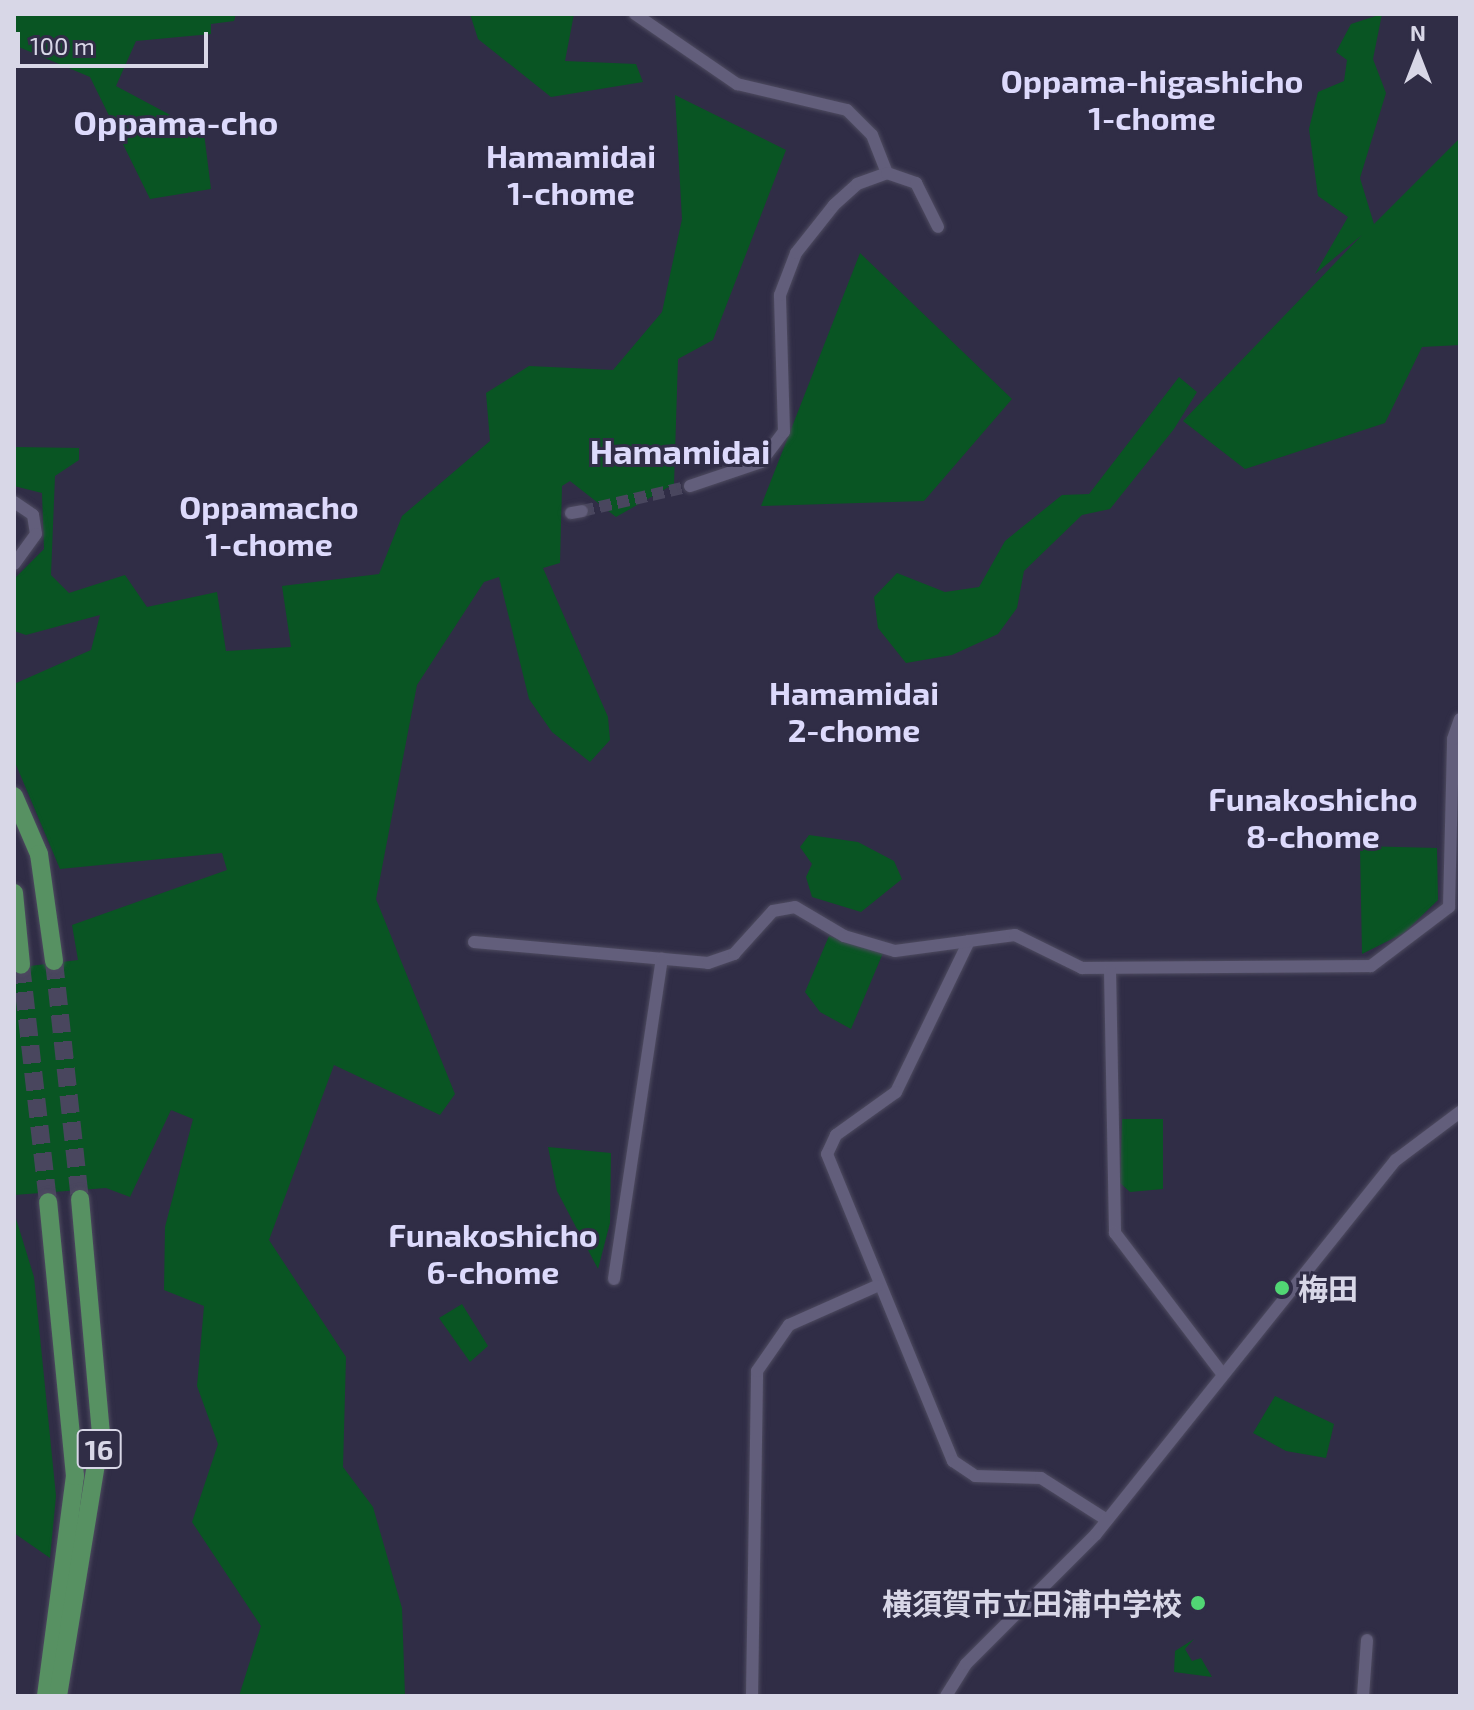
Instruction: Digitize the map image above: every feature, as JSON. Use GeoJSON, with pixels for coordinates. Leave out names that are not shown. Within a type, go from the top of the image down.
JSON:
{"type":"FeatureCollection","features":[{"type":"Feature","properties":{"kind":"highway"},"geometry":{"type":"LineString","coordinates":[[14,796],[39,854],[54,961]]}},
{"type":"Feature","properties":{"kind":"highway"},"geometry":{"type":"LineString","coordinates":[[14,893],[21,965]]}},
{"type":"Feature","properties":{"kind":"highway","name":"16"},"geometry":{"type":"LineString","coordinates":[[58,1696],[98,1472],[91,1314],[80,1199]]}},
{"type":"Feature","properties":{"kind":"highway","name":"16"},"geometry":{"type":"LineString","coordinates":[[46,1696],[75,1506],[48,1202]]}},
{"type":"Feature","properties":{"kind":"highway"},"geometry":{"type":"LineString","coordinates":[[56,1288],[78,1296],[88,1281]]}},
{"type":"Feature","properties":{"kind":"highway"},"geometry":{"type":"LineString","coordinates":[[60,1322],[71,1309],[91,1314]]}},
{"type":"Feature","properties":{"kind":"street"},"geometry":{"type":"LineString","coordinates":[[635,14],[737,84],[847,110],[872,135],[887,173]]}},
{"type":"Feature","properties":{"kind":"street"},"geometry":{"type":"LineString","coordinates":[[690,486],[745,470],[773,450],[787,416],[776,342],[787,273],[806,236],[847,192],[887,173],[916,183],[938,227]]}},
{"type":"Feature","properties":{"kind":"street"},"geometry":{"type":"LineString","coordinates":[[14,502],[33,515],[36,534],[14,564]]}},
{"type":"Feature","properties":{"kind":"street"},"geometry":{"type":"LineString","coordinates":[[474,942],[662,959],[722,961],[773,911],[795,907],[844,936],[895,951],[1015,935],[1082,968],[1110,970],[1384,961],[1449,907],[1452,751],[1460,719]]}},
{"type":"Feature","properties":{"kind":"street"},"geometry":{"type":"LineString","coordinates":[[969,941],[896,1092],[827,1145],[877,1286],[953,1461],[975,1476],[1041,1478],[1107,1520]]}},
{"type":"Feature","properties":{"kind":"street"},"geometry":{"type":"LineString","coordinates":[[614,1279],[662,959]]}},
{"type":"Feature","properties":{"kind":"street"},"geometry":{"type":"LineString","coordinates":[[1110,970],[1115,1233],[1223,1375]]}},
{"type":"Feature","properties":{"kind":"street"},"geometry":{"type":"LineString","coordinates":[[946,1696],[966,1664],[1107,1520],[1396,1160],[1460,1112]]}},
{"type":"Feature","properties":{"kind":"street"},"geometry":{"type":"LineString","coordinates":[[752,1696],[757,1371],[789,1325],[877,1286]]}},
{"type":"Feature","properties":{"kind":"street"},"geometry":{"type":"LineString","coordinates":[[1363,1696],[1367,1640]]}},
{"type":"Feature","properties":{"kind":"green space"},"geometry":{"type":"Polygon","coordinates":[[[14,14],[236,14],[234,21],[211,24],[211,34],[136,41],[116,86],[204,133],[211,189],[150,199],[90,77],[14,45],[14,14]]]}},
{"type":"Feature","properties":{"kind":"green space"},"geometry":{"type":"Polygon","coordinates":[[[470,14],[574,14],[565,61],[636,64],[643,82],[551,97],[478,39],[470,14]]]}},
{"type":"Feature","properties":{"kind":"green space"},"geometry":{"type":"Polygon","coordinates":[[[1382,14],[1373,59],[1386,93],[1360,178],[1374,224],[1460,138],[1460,345],[1422,347],[1385,423],[1245,469],[1183,421],[1362,235],[1315,274],[1348,217],[1318,196],[1309,129],[1318,92],[1344,81],[1347,60],[1336,52],[1351,24],[1382,14]]]}},
{"type":"Feature","properties":{"kind":"green space"},"geometry":{"type":"Polygon","coordinates":[[[675,95],[786,150],[713,340],[678,359],[674,484],[616,517],[570,481],[562,486],[560,563],[543,568],[608,717],[610,740],[590,762],[552,732],[529,699],[499,577],[484,582],[417,685],[376,899],[455,1094],[440,1115],[334,1065],[269,1240],[346,1357],[343,1467],[373,1507],[402,1608],[405,1696],[239,1696],[261,1626],[192,1522],[218,1444],[197,1386],[204,1306],[164,1290],[165,1227],[193,1119],[171,1110],[130,1197],[106,1188],[14,1195],[14,968],[78,960],[72,925],[227,870],[222,853],[60,869],[14,760],[14,684],[91,650],[100,615],[26,635],[14,631],[14,579],[44,549],[42,493],[14,486],[16,447],[79,448],[79,460],[55,476],[51,575],[69,593],[125,575],[147,607],[217,592],[226,651],[291,647],[282,586],[379,574],[402,516],[490,441],[486,393],[529,366],[613,370],[662,312],[682,219],[675,95]]]}},
{"type":"Feature","properties":{"kind":"green space"},"geometry":{"type":"Polygon","coordinates":[[[860,253],[1012,399],[924,501],[761,506],[860,253]]]}},
{"type":"Feature","properties":{"kind":"green space"},"geometry":{"type":"Polygon","coordinates":[[[1179,377],[1197,392],[1174,429],[1110,509],[1082,515],[1024,571],[1017,608],[998,634],[952,655],[906,663],[878,628],[874,597],[897,573],[945,592],[979,587],[1005,541],[1062,495],[1089,494],[1179,377]]]}},
{"type":"Feature","properties":{"kind":"green space"},"geometry":{"type":"Polygon","coordinates":[[[809,835],[858,842],[894,861],[902,879],[861,912],[812,897],[806,877],[812,864],[800,847],[809,835]]]}},
{"type":"Feature","properties":{"kind":"green space"},"geometry":{"type":"Polygon","coordinates":[[[1360,846],[1437,848],[1438,900],[1404,933],[1362,954],[1360,846]]]}},
{"type":"Feature","properties":{"kind":"green space"},"geometry":{"type":"Polygon","coordinates":[[[829,936],[883,953],[851,1029],[820,1012],[805,992],[829,936]]]}},
{"type":"Feature","properties":{"kind":"green space"},"geometry":{"type":"Polygon","coordinates":[[[1122,1119],[1163,1119],[1163,1189],[1130,1192],[1120,1183],[1122,1119]]]}},
{"type":"Feature","properties":{"kind":"green space"},"geometry":{"type":"Polygon","coordinates":[[[548,1147],[611,1153],[610,1223],[598,1269],[557,1191],[548,1147]]]}},
{"type":"Feature","properties":{"kind":"green space"},"geometry":{"type":"Polygon","coordinates":[[[14,1212],[34,1277],[56,1496],[50,1558],[14,1533],[14,1212]]]}},
{"type":"Feature","properties":{"kind":"green space"},"geometry":{"type":"Polygon","coordinates":[[[462,1304],[488,1346],[470,1362],[439,1318],[462,1304]]]}},
{"type":"Feature","properties":{"kind":"green space"},"geometry":{"type":"Polygon","coordinates":[[[1275,1396],[1334,1424],[1326,1458],[1286,1451],[1253,1433],[1275,1396]]]}},
{"type":"Feature","properties":{"kind":"green space"},"geometry":{"type":"Polygon","coordinates":[[[1194,1639],[1185,1649],[1192,1661],[1201,1658],[1212,1677],[1174,1672],[1175,1651],[1194,1639]]]}},
{"type":"Feature","properties":{"kind":"tunnel"},"geometry":{"type":"LineString","coordinates":[[582,511],[690,486]]}},
{"type":"Feature","properties":{"kind":"tunnel"},"geometry":{"type":"LineString","coordinates":[[54,961],[80,1199]]}},
{"type":"Feature","properties":{"kind":"tunnel"},"geometry":{"type":"LineString","coordinates":[[21,965],[48,1202]]}},
{"type":"Feature","properties":{"kind":"place","name":"梅田"},"geometry":{"type":"Point","coordinates":[1282,1288]}},
{"type":"Feature","properties":{"kind":"place","name":"横須賀市立田浦中学校"},"geometry":{"type":"Point","coordinates":[1198,1603]}},
{"type":"Feature","properties":{"kind":"district","name":"Oppama-higashicho 1-chome"},"geometry":{"type":"Point","coordinates":[1152,100]}},
{"type":"Feature","properties":{"kind":"district","name":"Oppama-cho"},"geometry":{"type":"Point","coordinates":[176,122]}},
{"type":"Feature","properties":{"kind":"district","name":"Hamamidai 1-chome"},"geometry":{"type":"Point","coordinates":[571,174]}},
{"type":"Feature","properties":{"kind":"district","name":"Hamamidai"},"geometry":{"type":"Point","coordinates":[680,451]}},
{"type":"Feature","properties":{"kind":"district","name":"Oppamacho 1-chome"},"geometry":{"type":"Point","coordinates":[269,526]}},
{"type":"Feature","properties":{"kind":"district","name":"Hamamidai 2-chome"},"geometry":{"type":"Point","coordinates":[854,712]}},
{"type":"Feature","properties":{"kind":"district","name":"Funakoshicho 8-chome"},"geometry":{"type":"Point","coordinates":[1313,818]}},
{"type":"Feature","properties":{"kind":"district","name":"Funakoshicho 6-chome"},"geometry":{"type":"Point","coordinates":[493,1254]}}]}
